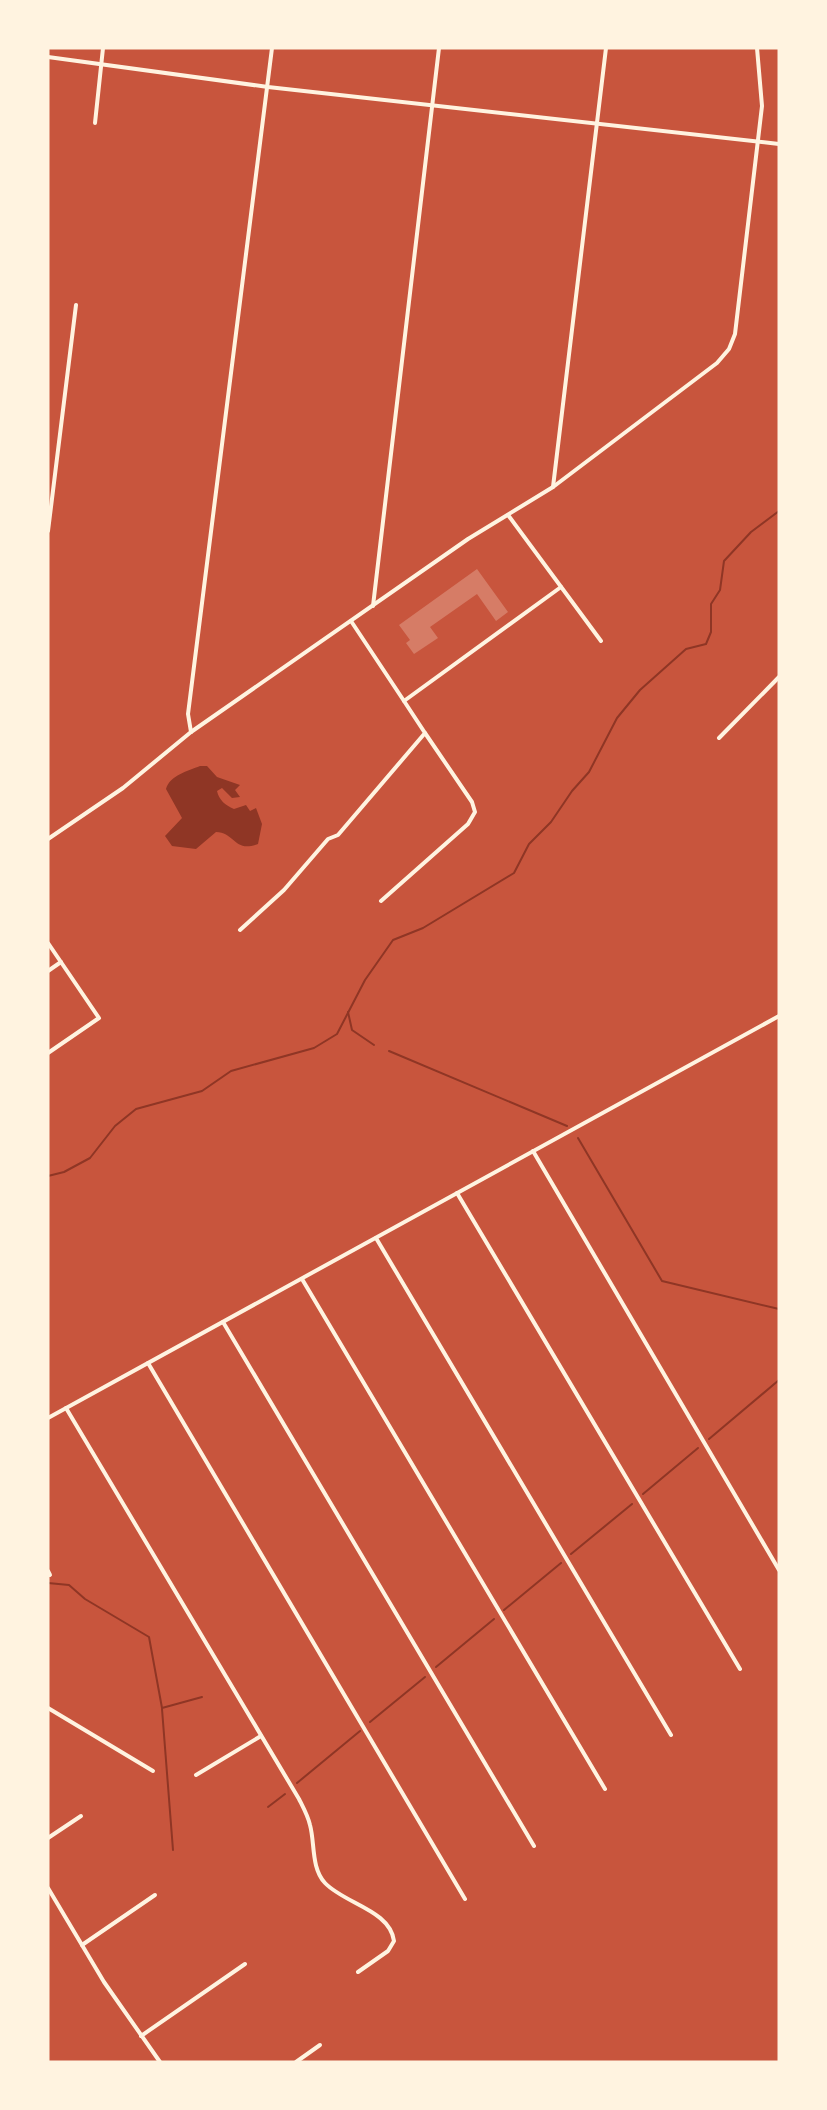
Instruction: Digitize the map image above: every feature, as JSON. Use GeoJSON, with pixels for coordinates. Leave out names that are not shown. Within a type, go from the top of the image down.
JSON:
{"type":"FeatureCollection","features":[{"type":"Feature","properties":{"kind":"street"},"geometry":{"type":"LineString","coordinates":[[95,123],[103,48]]}},
{"type":"Feature","properties":{"kind":"street"},"geometry":{"type":"LineString","coordinates":[[192,732],[188,714],[273,48]]}},
{"type":"Feature","properties":{"kind":"street"},"geometry":{"type":"LineString","coordinates":[[373,606],[439,48]]}},
{"type":"Feature","properties":{"kind":"street"},"geometry":{"type":"LineString","coordinates":[[553,487],[606,48]]}},
{"type":"Feature","properties":{"kind":"street"},"geometry":{"type":"LineString","coordinates":[[48,839],[123,788],[192,732],[468,539],[553,487],[717,363],[729,349],[735,334],[762,106],[757,48]]}},
{"type":"Feature","properties":{"kind":"street"},"geometry":{"type":"LineString","coordinates":[[48,57],[268,87],[432,103],[779,144]]}},
{"type":"Feature","properties":{"kind":"street"},"geometry":{"type":"LineString","coordinates":[[48,531],[76,305]]}},
{"type":"Feature","properties":{"kind":"street"},"geometry":{"type":"LineString","coordinates":[[508,515],[601,641]]}},
{"type":"Feature","properties":{"kind":"street"},"geometry":{"type":"LineString","coordinates":[[404,701],[561,587]]}},
{"type":"Feature","properties":{"kind":"street"},"geometry":{"type":"LineString","coordinates":[[351,621],[472,802],[475,812],[468,824],[381,901]]}},
{"type":"Feature","properties":{"kind":"street"},"geometry":{"type":"LineString","coordinates":[[720,738],[779,676]]}},
{"type":"Feature","properties":{"kind":"street"},"geometry":{"type":"LineString","coordinates":[[240,930],[284,890],[328,839],[338,835],[425,733]]}},
{"type":"Feature","properties":{"kind":"street"},"geometry":{"type":"LineString","coordinates":[[48,943],[99,1018],[48,1053]]}},
{"type":"Feature","properties":{"kind":"street"},"geometry":{"type":"LineString","coordinates":[[48,971],[61,962]]}},
{"type":"Feature","properties":{"kind":"street"},"geometry":{"type":"LineString","coordinates":[[48,1418],[779,1016]]}},
{"type":"Feature","properties":{"kind":"street"},"geometry":{"type":"LineString","coordinates":[[533,1151],[779,1570]]}},
{"type":"Feature","properties":{"kind":"street"},"geometry":{"type":"LineString","coordinates":[[457,1193],[740,1669]]}},
{"type":"Feature","properties":{"kind":"street"},"geometry":{"type":"LineString","coordinates":[[376,1238],[671,1735]]}},
{"type":"Feature","properties":{"kind":"street"},"geometry":{"type":"LineString","coordinates":[[302,1279],[605,1789]]}},
{"type":"Feature","properties":{"kind":"street"},"geometry":{"type":"LineString","coordinates":[[223,1322],[534,1846]]}},
{"type":"Feature","properties":{"kind":"street"},"geometry":{"type":"LineString","coordinates":[[148,1363],[465,1899]]}},
{"type":"Feature","properties":{"kind":"street"},"geometry":{"type":"LineString","coordinates":[[66,1408],[299,1799],[310,1823],[317,1870],[324,1882],[386,1921],[393,1930],[394,1941],[388,1951],[358,1972]]}},
{"type":"Feature","properties":{"kind":"street"},"geometry":{"type":"LineString","coordinates":[[48,1708],[153,1771]]}},
{"type":"Feature","properties":{"kind":"street"},"geometry":{"type":"LineString","coordinates":[[196,1775],[261,1736]]}},
{"type":"Feature","properties":{"kind":"street"},"geometry":{"type":"LineString","coordinates":[[48,1838],[81,1816]]}},
{"type":"Feature","properties":{"kind":"street"},"geometry":{"type":"LineString","coordinates":[[48,1888],[82,1946],[160,2062]]}},
{"type":"Feature","properties":{"kind":"street"},"geometry":{"type":"LineString","coordinates":[[82,1946],[156,1895]]}},
{"type":"Feature","properties":{"kind":"street"},"geometry":{"type":"LineString","coordinates":[[141,2036],[245,1964]]}},
{"type":"Feature","properties":{"kind":"street"},"geometry":{"type":"LineString","coordinates":[[296,2062],[321,2045]]}},
{"type":"Feature","properties":{"kind":"shaded area"},"geometry":{"type":"Polygon","coordinates":[[[200,766],[207,766],[217,777],[240,785],[235,790],[240,797],[232,798],[222,788],[217,791],[223,802],[234,809],[246,805],[250,811],[256,808],[262,824],[258,844],[244,846],[223,833],[216,832],[196,849],[172,846],[165,836],[182,818],[166,789],[175,777],[200,766]]]}},
{"type":"Feature","properties":{"kind":"building"},"geometry":{"type":"Polygon","coordinates":[[[477,569],[508,612],[496,621],[477,594],[430,627],[438,638],[414,654],[406,643],[410,640],[399,625],[477,569]]]}},
{"type":"Feature","properties":{"kind":"waterway"},"geometry":{"type":"LineString","coordinates":[[48,1176],[64,1172],[90,1158],[115,1126],[136,1109],[202,1091],[231,1071],[314,1048],[337,1034],[365,980],[393,940],[423,928],[514,873],[529,844],[551,822],[572,791],[589,772],[617,718],[640,690],[686,649],[706,644],[711,632],[711,604],[720,590],[724,561],[751,532],[779,511]]}},
{"type":"Feature","properties":{"kind":"waterway"},"geometry":{"type":"LineString","coordinates":[[348,1012],[352,1030],[374,1045]]}},
{"type":"Feature","properties":{"kind":"waterway"},"geometry":{"type":"LineString","coordinates":[[389,1051],[567,1126]]}},
{"type":"Feature","properties":{"kind":"waterway"},"geometry":{"type":"LineString","coordinates":[[578,1138],[662,1281],[779,1309]]}},
{"type":"Feature","properties":{"kind":"waterway"},"geometry":{"type":"LineString","coordinates":[[709,1439],[779,1380]]}},
{"type":"Feature","properties":{"kind":"waterway"},"geometry":{"type":"LineString","coordinates":[[643,1494],[698,1448]]}},
{"type":"Feature","properties":{"kind":"waterway"},"geometry":{"type":"LineString","coordinates":[[571,1554],[632,1504]]}},
{"type":"Feature","properties":{"kind":"waterway"},"geometry":{"type":"LineString","coordinates":[[504,1610],[561,1563]]}},
{"type":"Feature","properties":{"kind":"waterway"},"geometry":{"type":"LineString","coordinates":[[48,1583],[69,1585],[85,1599],[149,1637],[162,1708],[202,1697]]}},
{"type":"Feature","properties":{"kind":"waterway"},"geometry":{"type":"LineString","coordinates":[[436,1667],[494,1619]]}},
{"type":"Feature","properties":{"kind":"waterway"},"geometry":{"type":"LineString","coordinates":[[370,1722],[425,1677]]}},
{"type":"Feature","properties":{"kind":"waterway"},"geometry":{"type":"LineString","coordinates":[[162,1709],[173,1850]]}},
{"type":"Feature","properties":{"kind":"waterway"},"geometry":{"type":"LineString","coordinates":[[297,1783],[360,1731]]}},
{"type":"Feature","properties":{"kind":"waterway"},"geometry":{"type":"LineString","coordinates":[[268,1807],[285,1794]]}}]}
